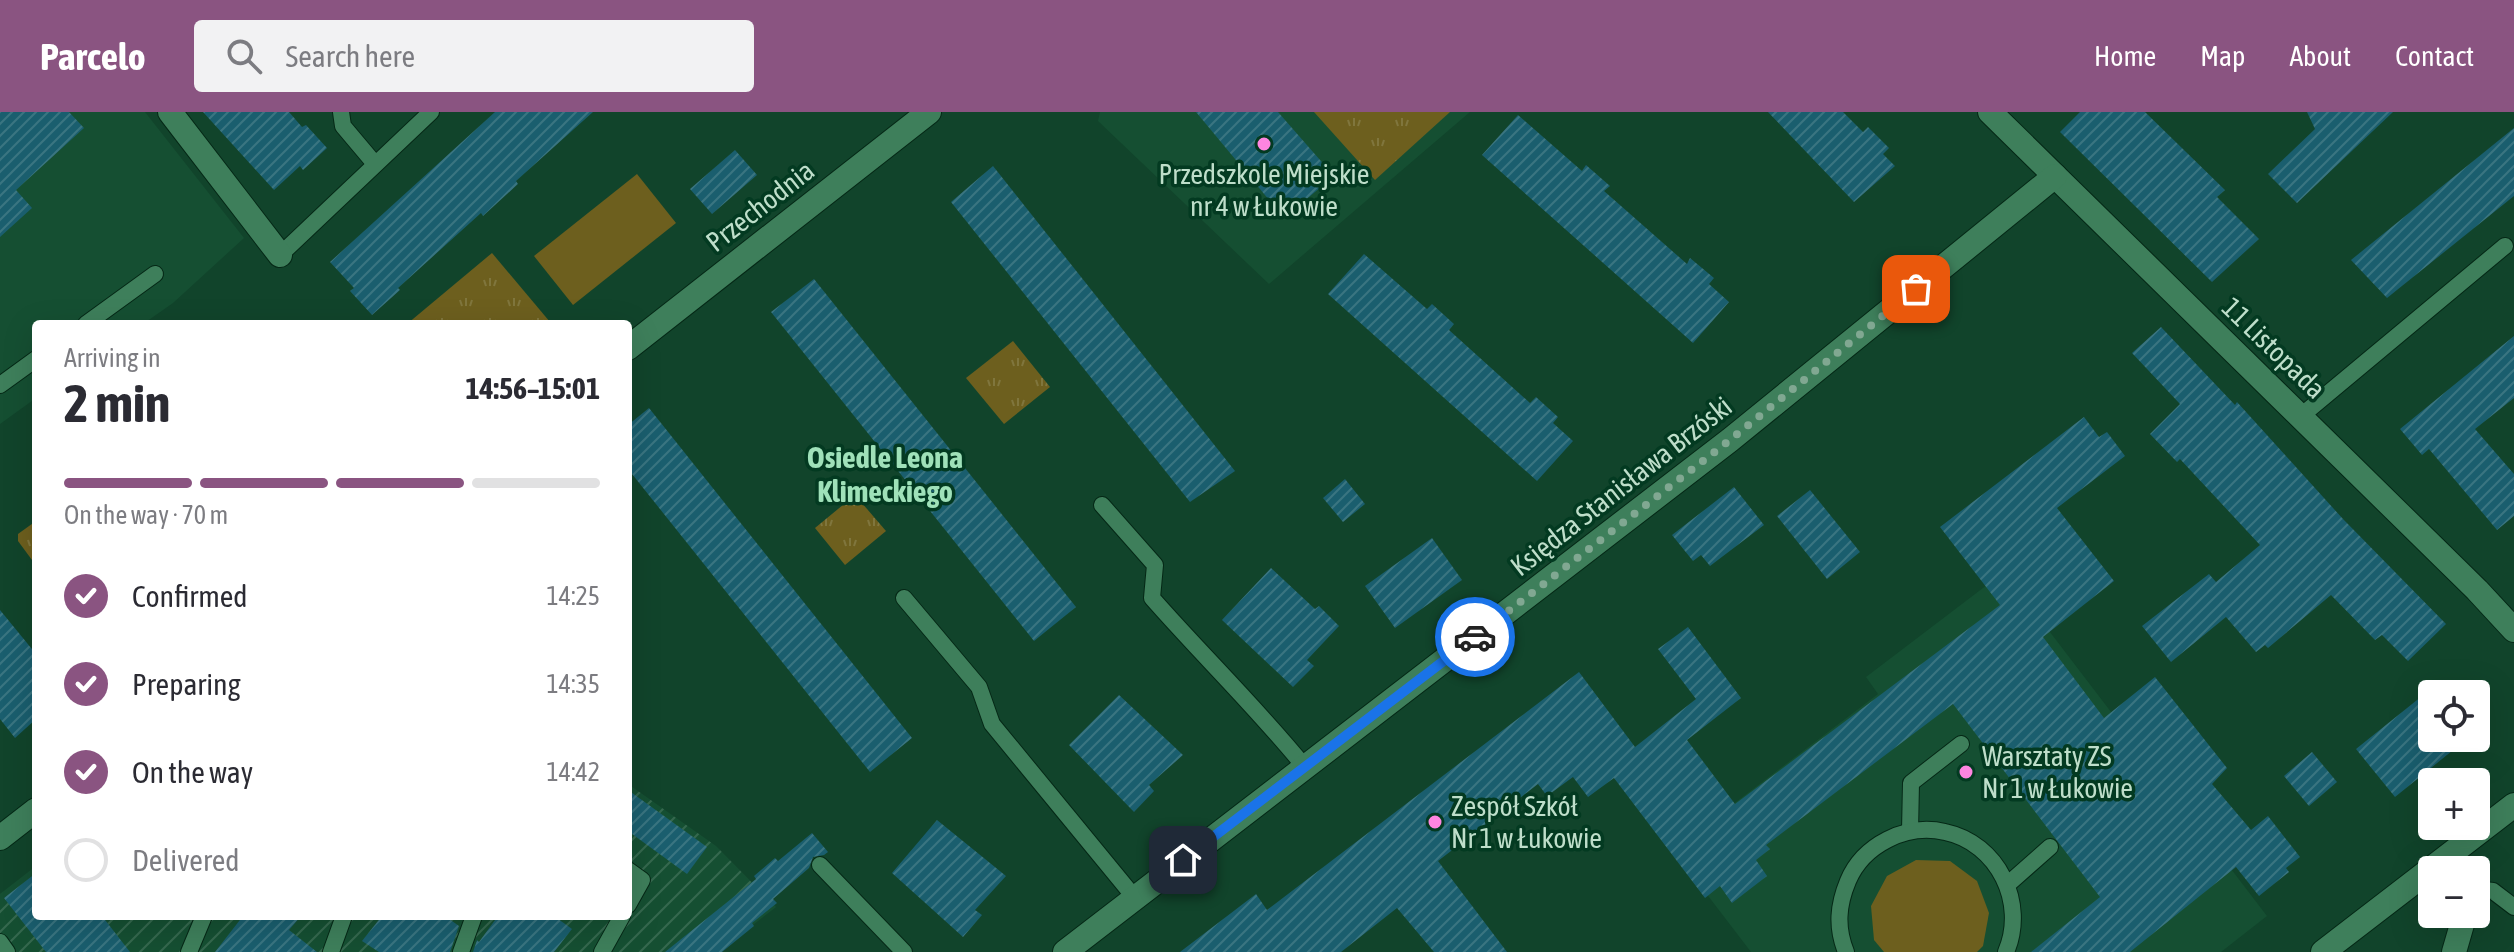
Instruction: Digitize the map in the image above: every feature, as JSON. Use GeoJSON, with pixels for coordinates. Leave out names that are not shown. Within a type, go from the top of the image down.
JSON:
{"type":"FeatureCollection","features":[{"type":"Feature","properties":{"kind":"street"},"geometry":{"type":"LineString","coordinates":[[170,112],[280,255]]}},
{"type":"Feature","properties":{"kind":"street","name":"Przechodnia"},"geometry":{"type":"LineString","coordinates":[[632,345],[929,112]]}},
{"type":"Feature","properties":{"kind":"street","name":"11 Listopada"},"geometry":{"type":"LineString","coordinates":[[1990,112],[2301,416],[2514,630]]}},
{"type":"Feature","properties":{"kind":"street","name":"Księdza Stanisława Brzóski"},"geometry":{"type":"LineString","coordinates":[[1065,952],[1730,440],[2055,176]]}},
{"type":"Feature","properties":{"kind":"street"},"geometry":{"type":"LineString","coordinates":[[2460,856],[2514,805]]}},
{"type":"Feature","properties":{"kind":"street"},"geometry":{"type":"LineString","coordinates":[[0,838],[32,813]]}},
{"type":"Feature","properties":{"kind":"street"},"geometry":{"type":"LineString","coordinates":[[2323,952],[2418,886]]}},
{"type":"Feature","properties":{"kind":"street"},"geometry":{"type":"LineString","coordinates":[[2454,952],[2461,928]]}},
{"type":"Feature","properties":{"kind":"lane"},"geometry":{"type":"LineString","coordinates":[[341,112],[343,126],[375,164]]}},
{"type":"Feature","properties":{"kind":"lane"},"geometry":{"type":"LineString","coordinates":[[280,255],[431,112]]}},
{"type":"Feature","properties":{"kind":"lane"},"geometry":{"type":"LineString","coordinates":[[2301,416],[2505,246]]}},
{"type":"Feature","properties":{"kind":"lane"},"geometry":{"type":"LineString","coordinates":[[92,320],[155,274]]}},
{"type":"Feature","properties":{"kind":"lane"},"geometry":{"type":"LineString","coordinates":[[0,385],[32,362]]}},
{"type":"Feature","properties":{"kind":"lane"},"geometry":{"type":"LineString","coordinates":[[1102,505],[1155,565],[1152,598],[1275,730],[1304,766]]}},
{"type":"Feature","properties":{"kind":"lane"},"geometry":{"type":"LineString","coordinates":[[904,598],[979,687],[992,724],[1135,898]]}},
{"type":"Feature","properties":{"kind":"lane"},"geometry":{"type":"LineString","coordinates":[[1910,831],[1911,783],[1961,744]]}},
{"type":"Feature","properties":{"kind":"lane"},"geometry":{"type":"LineString","coordinates":[[1846,952],[1839,935],[1839,901],[1853,869],[1877,844],[1910,831],[1944,831],[1976,845],[2000,870],[2013,902],[2013,937],[2006,952]]}},
{"type":"Feature","properties":{"kind":"lane"},"geometry":{"type":"LineString","coordinates":[[2007,885],[2050,847]]}},
{"type":"Feature","properties":{"kind":"lane"},"geometry":{"type":"LineString","coordinates":[[820,865],[904,952]]}},
{"type":"Feature","properties":{"kind":"lane"},"geometry":{"type":"LineString","coordinates":[[632,873],[642,880],[632,898]]}},
{"type":"Feature","properties":{"kind":"lane"},"geometry":{"type":"LineString","coordinates":[[2490,891],[2514,907]]}},
{"type":"Feature","properties":{"kind":"lane"},"geometry":{"type":"LineString","coordinates":[[189,952],[202,920]]}},
{"type":"Feature","properties":{"kind":"lane"},"geometry":{"type":"LineString","coordinates":[[331,952],[343,920]]}},
{"type":"Feature","properties":{"kind":"lane"},"geometry":{"type":"LineString","coordinates":[[461,952],[473,920]]}},
{"type":"Feature","properties":{"kind":"lane"},"geometry":{"type":"LineString","coordinates":[[602,952],[620,920]]}},
{"type":"Feature","properties":{"kind":"lane"},"geometry":{"type":"LineString","coordinates":[[0,942],[7,952]]}},
{"type":"Feature","properties":{"kind":"shaded area"},"geometry":{"type":"Polygon","coordinates":[[[0,112],[145,112],[244,238],[173,303],[149,320],[32,320],[32,401],[0,424],[0,112]]]}},
{"type":"Feature","properties":{"kind":"shaded area"},"geometry":{"type":"Polygon","coordinates":[[[1100,112],[1470,112],[1269,284],[1098,121],[1100,112]]]}},
{"type":"Feature","properties":{"kind":"shaded area","name":"Warsztaty ZS Nr 1 w Łukowie"},"geometry":{"type":"Polygon","coordinates":[[[2004,572],[2267,916],[2221,952],[1751,952],[1673,850],[1878,694],[1866,677],[2004,572]]]}},
{"type":"Feature","properties":{"kind":"shaded area"},"geometry":{"type":"Polygon","coordinates":[[[632,787],[716,846],[776,907],[718,952],[0,952],[0,894],[32,869],[32,920],[632,920],[632,787]]]}},
{"type":"Feature","properties":{"kind":"green space"},"geometry":{"type":"Polygon","coordinates":[[[1314,112],[1450,112],[1375,180],[1314,112]]]}},
{"type":"Feature","properties":{"kind":"green space"},"geometry":{"type":"Polygon","coordinates":[[[637,174],[676,223],[573,305],[534,256],[637,174]]]}},
{"type":"Feature","properties":{"kind":"green space"},"geometry":{"type":"Polygon","coordinates":[[[492,253],[548,320],[412,320],[492,253]]]}},
{"type":"Feature","properties":{"kind":"green space"},"geometry":{"type":"Polygon","coordinates":[[[1013,341],[1050,387],[1004,424],[966,378],[1013,341]]]}},
{"type":"Feature","properties":{"kind":"green space"},"geometry":{"type":"Polygon","coordinates":[[[855,495],[886,531],[845,565],[815,528],[855,495]]]}},
{"type":"Feature","properties":{"kind":"green space"},"geometry":{"type":"Polygon","coordinates":[[[32,524],[32,560],[18,541],[18,534],[32,524]]]}},
{"type":"Feature","properties":{"kind":"green space"},"geometry":{"type":"Polygon","coordinates":[[[1916,860],[1950,861],[1977,881],[1989,913],[1983,946],[1977,952],[1884,952],[1874,940],[1871,906],[1887,876],[1916,860]]]}},
{"type":"Feature","properties":{"kind":"building"},"geometry":{"type":"Polygon","coordinates":[[[0,112],[69,112],[84,128],[16,190],[32,208],[0,237],[0,112]]]}},
{"type":"Feature","properties":{"kind":"building"},"geometry":{"type":"Polygon","coordinates":[[[203,112],[289,112],[327,148],[303,170],[300,166],[274,190],[203,112]]]}},
{"type":"Feature","properties":{"kind":"building"},"geometry":{"type":"Polygon","coordinates":[[[495,112],[593,112],[372,315],[350,291],[354,288],[330,262],[495,112]]]}},
{"type":"Feature","properties":{"kind":"building","name":"Przedszkole Miejskie nr 4 w Łukowie"},"geometry":{"type":"Polygon","coordinates":[[[1196,112],[1278,112],[1334,176],[1284,218],[1196,112]]]}},
{"type":"Feature","properties":{"kind":"building"},"geometry":{"type":"Polygon","coordinates":[[[1768,112],[1843,112],[1863,132],[1868,127],[1889,148],[1883,154],[1895,166],[1854,202],[1768,112]]]}},
{"type":"Feature","properties":{"kind":"building"},"geometry":{"type":"Polygon","coordinates":[[[2080,112],[2145,112],[2225,190],[2217,197],[2259,239],[2212,282],[2060,132],[2080,112]]]}},
{"type":"Feature","properties":{"kind":"building"},"geometry":{"type":"Polygon","coordinates":[[[2307,112],[2393,112],[2297,203],[2268,174],[2315,129],[2307,112]]]}},
{"type":"Feature","properties":{"kind":"building"},"geometry":{"type":"Polygon","coordinates":[[[1518,115],[1582,171],[1586,165],[1610,186],[1604,191],[1687,264],[1690,258],[1714,278],[1709,284],[1729,302],[1693,343],[1482,155],[1518,115]]]}},
{"type":"Feature","properties":{"kind":"building"},"geometry":{"type":"Polygon","coordinates":[[[2514,128],[2514,196],[2387,298],[2351,260],[2514,128]]]}},
{"type":"Feature","properties":{"kind":"building"},"geometry":{"type":"Polygon","coordinates":[[[735,150],[757,175],[712,214],[690,189],[735,150]]]}},
{"type":"Feature","properties":{"kind":"building"},"geometry":{"type":"Polygon","coordinates":[[[993,166],[1235,471],[1190,502],[951,202],[993,166]]]}},
{"type":"Feature","properties":{"kind":"building"},"geometry":{"type":"Polygon","coordinates":[[[1364,254],[1427,309],[1432,304],[1454,324],[1449,330],[1530,403],[1536,397],[1558,417],[1553,423],[1573,441],[1537,481],[1328,294],[1364,254]]]}},
{"type":"Feature","properties":{"kind":"building"},"geometry":{"type":"Polygon","coordinates":[[[814,279],[1076,607],[1034,641],[771,312],[814,279]]]}},
{"type":"Feature","properties":{"kind":"building"},"geometry":{"type":"Polygon","coordinates":[[[2161,327],[2235,405],[2237,402],[2343,519],[2446,624],[2408,661],[2382,635],[2375,640],[2331,595],[2268,648],[2265,645],[2256,652],[2226,617],[2171,662],[2142,626],[2209,574],[2216,582],[2260,545],[2180,459],[2177,462],[2150,434],[2180,404],[2132,353],[2161,327]]]}},
{"type":"Feature","properties":{"kind":"building"},"geometry":{"type":"Polygon","coordinates":[[[2514,336],[2514,398],[2475,429],[2514,474],[2514,516],[2497,530],[2429,449],[2422,455],[2400,429],[2514,336]]]}},
{"type":"Feature","properties":{"kind":"building"},"geometry":{"type":"Polygon","coordinates":[[[649,408],[912,738],[870,772],[632,474],[632,422],[649,408]]]}},
{"type":"Feature","properties":{"kind":"building"},"geometry":{"type":"Polygon","coordinates":[[[2084,417],[2099,437],[2107,432],[2125,456],[2057,508],[2114,581],[2043,637],[2104,718],[2155,677],[2227,768],[2212,784],[2251,830],[2268,816],[2300,857],[2286,868],[2289,872],[2259,896],[2236,867],[2130,952],[2031,952],[2100,897],[1953,704],[1766,845],[1770,849],[1756,860],[1767,876],[1732,903],[1720,886],[1705,898],[1614,778],[1588,797],[1573,777],[1547,796],[1538,784],[1438,861],[1507,952],[1434,952],[1397,908],[1341,952],[1180,952],[1256,894],[1267,910],[1579,672],[1635,747],[1696,699],[1658,649],[1688,627],[1741,698],[1687,740],[1735,804],[2000,605],[1940,527],[2084,417]]]}},
{"type":"Feature","properties":{"kind":"building"},"geometry":{"type":"Polygon","coordinates":[[[1345,479],[1365,504],[1343,522],[1323,498],[1345,479]]]}},
{"type":"Feature","properties":{"kind":"building"},"geometry":{"type":"Polygon","coordinates":[[[1734,487],[1764,525],[1710,566],[1701,555],[1693,561],[1672,535],[1734,487]]]}},
{"type":"Feature","properties":{"kind":"building"},"geometry":{"type":"Polygon","coordinates":[[[1810,490],[1860,552],[1827,579],[1777,516],[1810,490]]]}},
{"type":"Feature","properties":{"kind":"building"},"geometry":{"type":"Polygon","coordinates":[[[1432,538],[1462,580],[1395,628],[1365,586],[1432,538]]]}},
{"type":"Feature","properties":{"kind":"building"},"geometry":{"type":"Polygon","coordinates":[[[1271,568],[1315,609],[1319,606],[1339,626],[1307,660],[1314,666],[1293,687],[1222,620],[1271,568]]]}},
{"type":"Feature","properties":{"kind":"building"},"geometry":{"type":"Polygon","coordinates":[[[0,610],[32,649],[32,723],[15,738],[0,719],[0,610]]]}},
{"type":"Feature","properties":{"kind":"building"},"geometry":{"type":"Polygon","coordinates":[[[1119,695],[1183,755],[1149,785],[1154,791],[1134,812],[1069,745],[1119,695]]]}},
{"type":"Feature","properties":{"kind":"building"},"geometry":{"type":"Polygon","coordinates":[[[2418,699],[2418,752],[2451,752],[2431,768],[2418,768],[2418,778],[2395,797],[2356,749],[2418,699]]]}},
{"type":"Feature","properties":{"kind":"building"},"geometry":{"type":"Polygon","coordinates":[[[2312,752],[2337,782],[2309,806],[2284,776],[2312,752]]]}},
{"type":"Feature","properties":{"kind":"building"},"geometry":{"type":"Polygon","coordinates":[[[632,793],[707,847],[687,874],[632,834],[632,793]]]}},
{"type":"Feature","properties":{"kind":"building"},"geometry":{"type":"Polygon","coordinates":[[[937,820],[1006,876],[975,910],[982,915],[963,937],[892,873],[937,820]]]}},
{"type":"Feature","properties":{"kind":"building"},"geometry":{"type":"Polygon","coordinates":[[[812,833],[828,852],[813,857],[809,868],[773,899],[777,903],[722,952],[665,952],[756,879],[754,876],[775,858],[778,861],[812,833]]]}},
{"type":"Feature","properties":{"kind":"building"},"geometry":{"type":"Polygon","coordinates":[[[32,876],[32,920],[105,920],[130,952],[46,952],[4,898],[32,876]]]}},
{"type":"Feature","properties":{"kind":"building"},"geometry":{"type":"Polygon","coordinates":[[[240,920],[298,920],[289,930],[317,952],[215,952],[240,920]]]}},
{"type":"Feature","properties":{"kind":"building"},"geometry":{"type":"Polygon","coordinates":[[[379,920],[451,920],[459,926],[450,952],[379,952],[362,941],[379,920]]]}},
{"type":"Feature","properties":{"kind":"building"},"geometry":{"type":"Polygon","coordinates":[[[495,920],[560,920],[572,929],[554,952],[473,952],[477,940],[479,942],[495,920]]]}},
{"type":"Feature","properties":{"kind":"way so far"},"geometry":{"type":"LineString","coordinates":[[1475,637],[1730,440],[1916,289]]}},
{"type":"Feature","properties":{"kind":"place","name":"Przedszkole Miejskie nr 4 w Łukowie"},"geometry":{"type":"Point","coordinates":[1264,144]}},
{"type":"Feature","properties":{"kind":"place","name":"Warsztaty ZS Nr 1 w Łukowie"},"geometry":{"type":"Point","coordinates":[1966,772]}},
{"type":"Feature","properties":{"kind":"place","name":"Zespół Szkół Nr 1 w Łukowie"},"geometry":{"type":"Point","coordinates":[1435,822]}},
{"type":"Feature","properties":{"kind":"district","name":"Osiedle Leona Klimeckiego"},"geometry":{"type":"Point","coordinates":[885,475]}},
{"type":"Feature","properties":{"kind":"route"},"geometry":{"type":"LineString","coordinates":[[1183,860],[1475,637]]}}]}
